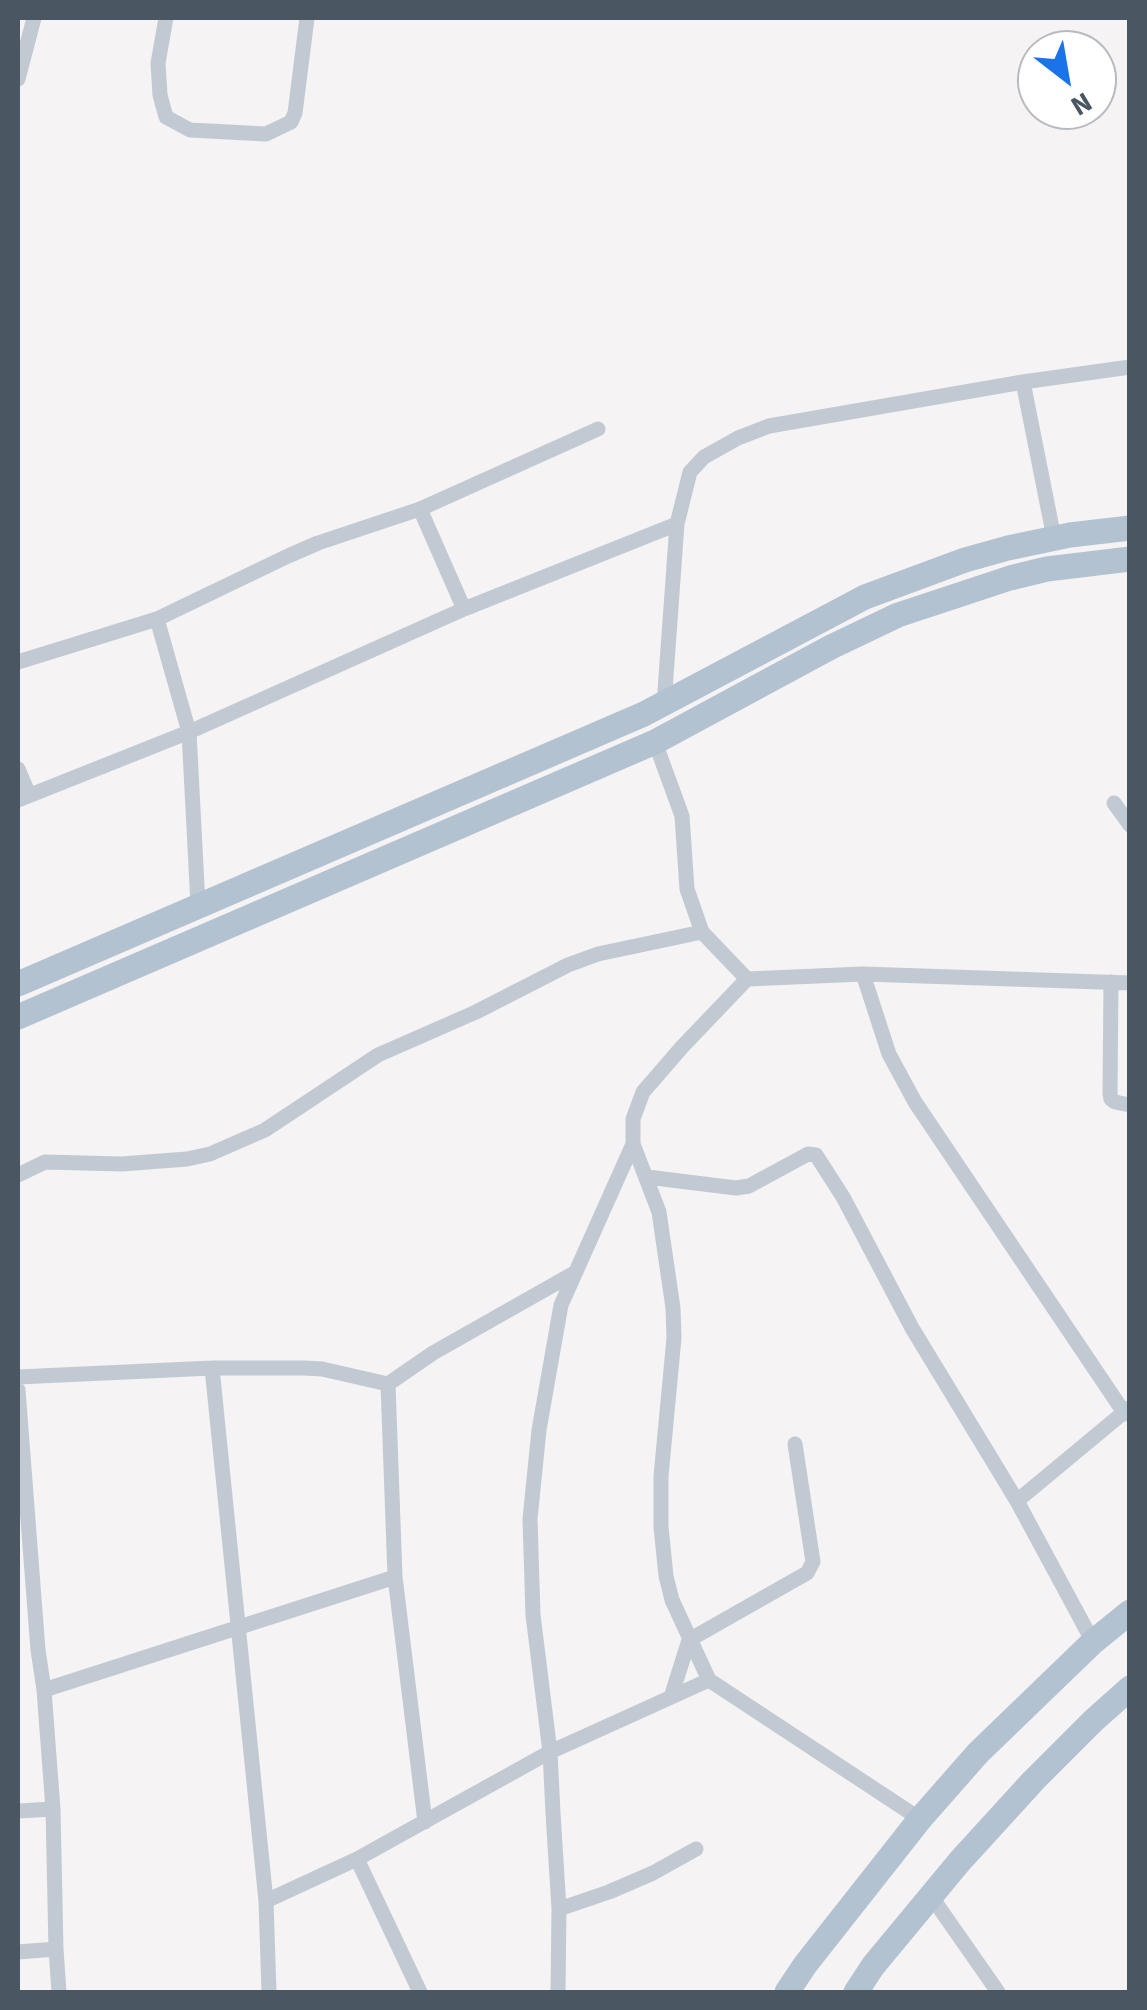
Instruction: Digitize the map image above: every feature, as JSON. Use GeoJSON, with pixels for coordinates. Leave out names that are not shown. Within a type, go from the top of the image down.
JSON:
{"type":"FeatureCollection","features":[{"type":"Feature","properties":{"kind":"main road"},"geometry":{"type":"LineString","coordinates":[[18,984],[664,704],[865,597],[965,560],[1054,538],[1130,528]]}},
{"type":"Feature","properties":{"kind":"main road"},"geometry":{"type":"LineString","coordinates":[[18,1017],[654,742],[831,646],[898,615],[1047,569],[1130,559]]}},
{"type":"Feature","properties":{"kind":"main road"},"geometry":{"type":"LineString","coordinates":[[787,1992],[920,1819],[991,1739],[1130,1612]]}},
{"type":"Feature","properties":{"kind":"main road"},"geometry":{"type":"LineString","coordinates":[[856,1992],[931,1896],[1032,1781],[1130,1688]]}},
{"type":"Feature","properties":{"kind":"street"},"geometry":{"type":"LineString","coordinates":[[18,78],[34,18]]}},
{"type":"Feature","properties":{"kind":"street"},"geometry":{"type":"LineString","coordinates":[[166,18],[158,64],[166,117],[190,130],[266,134],[291,122],[295,112],[306,18]]}},
{"type":"Feature","properties":{"kind":"street"},"geometry":{"type":"LineString","coordinates":[[664,704],[676,524],[690,472],[704,457],[770,426],[1130,367]]}},
{"type":"Feature","properties":{"kind":"street"},"geometry":{"type":"LineString","coordinates":[[1024,382],[1054,538]]}},
{"type":"Feature","properties":{"kind":"street"},"geometry":{"type":"LineString","coordinates":[[18,662],[157,619],[288,556],[420,510],[598,429]]}},
{"type":"Feature","properties":{"kind":"street"},"geometry":{"type":"LineString","coordinates":[[420,510],[464,609]]}},
{"type":"Feature","properties":{"kind":"street"},"geometry":{"type":"LineString","coordinates":[[18,769],[23,798],[189,732],[464,609],[676,524]]}},
{"type":"Feature","properties":{"kind":"street"},"geometry":{"type":"LineString","coordinates":[[157,619],[189,732],[198,904]]}},
{"type":"Feature","properties":{"kind":"street"},"geometry":{"type":"LineString","coordinates":[[654,742],[682,816],[687,889],[702,932],[747,979]]}},
{"type":"Feature","properties":{"kind":"street"},"geometry":{"type":"LineString","coordinates":[[1114,803],[1130,825]]}},
{"type":"Feature","properties":{"kind":"street"},"geometry":{"type":"LineString","coordinates":[[18,1175],[45,1162],[122,1164],[210,1154],[266,1130],[378,1055],[476,1012],[568,965],[598,954],[702,932]]}},
{"type":"Feature","properties":{"kind":"street"},"geometry":{"type":"LineString","coordinates":[[863,974],[889,1054],[915,1102],[1127,1411],[1016,1501]]}},
{"type":"Feature","properties":{"kind":"street"},"geometry":{"type":"LineString","coordinates":[[920,1819],[709,1680],[689,1640],[669,1588],[663,1544],[662,1476],[673,1308],[659,1212],[633,1144],[633,1118],[643,1092],[747,979],[863,974],[1130,983]]}},
{"type":"Feature","properties":{"kind":"street"},"geometry":{"type":"LineString","coordinates":[[1111,982],[1110,1094],[1115,1102],[1130,1105]]}},
{"type":"Feature","properties":{"kind":"street"},"geometry":{"type":"LineString","coordinates":[[558,1992],[559,1909],[550,1752],[533,1614],[530,1519],[539,1430],[561,1304],[633,1144]]}},
{"type":"Feature","properties":{"kind":"street"},"geometry":{"type":"LineString","coordinates":[[647,1176],[736,1188],[749,1186],[808,1154],[816,1155],[1093,1642]]}},
{"type":"Feature","properties":{"kind":"street"},"geometry":{"type":"LineString","coordinates":[[18,1377],[212,1368],[322,1369],[388,1384],[433,1353],[576,1272]]}},
{"type":"Feature","properties":{"kind":"street"},"geometry":{"type":"LineString","coordinates":[[212,1368],[266,1901],[269,1992]]}},
{"type":"Feature","properties":{"kind":"street"},"geometry":{"type":"LineString","coordinates":[[388,1384],[395,1577],[424,1822]]}},
{"type":"Feature","properties":{"kind":"street"},"geometry":{"type":"LineString","coordinates":[[18,1390],[53,1809],[59,1992]]}},
{"type":"Feature","properties":{"kind":"street"},"geometry":{"type":"LineString","coordinates":[[671,1696],[689,1640],[807,1574],[813,1562],[795,1444]]}},
{"type":"Feature","properties":{"kind":"street"},"geometry":{"type":"LineString","coordinates":[[44,1690],[395,1577]]}},
{"type":"Feature","properties":{"kind":"street"},"geometry":{"type":"LineString","coordinates":[[18,1652],[38,1650]]}},
{"type":"Feature","properties":{"kind":"street"},"geometry":{"type":"LineString","coordinates":[[266,1901],[357,1860],[550,1752],[709,1680]]}},
{"type":"Feature","properties":{"kind":"street"},"geometry":{"type":"LineString","coordinates":[[18,1811],[53,1809]]}},
{"type":"Feature","properties":{"kind":"street"},"geometry":{"type":"LineString","coordinates":[[559,1909],[609,1892],[696,1849]]}},
{"type":"Feature","properties":{"kind":"street"},"geometry":{"type":"LineString","coordinates":[[357,1860],[420,1992]]}},
{"type":"Feature","properties":{"kind":"street"},"geometry":{"type":"LineString","coordinates":[[931,1896],[998,1992]]}},
{"type":"Feature","properties":{"kind":"street"},"geometry":{"type":"LineString","coordinates":[[18,1952],[56,1949]]}}]}
